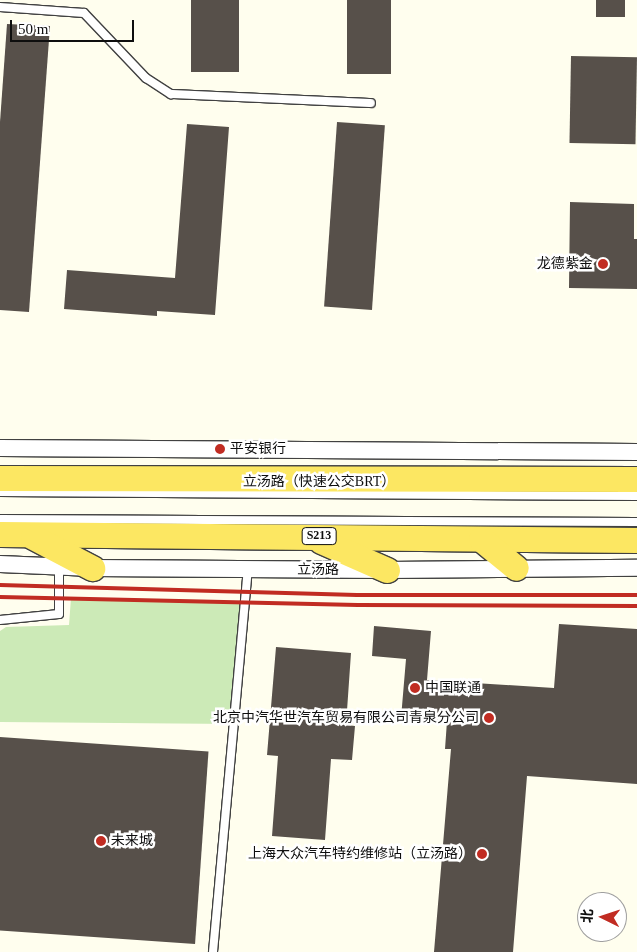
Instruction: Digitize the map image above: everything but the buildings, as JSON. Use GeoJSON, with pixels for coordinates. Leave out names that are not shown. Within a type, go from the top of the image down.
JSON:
{"type":"FeatureCollection","features":[{"type":"Feature","properties":{"kind":"main road"},"geometry":{"type":"LineString","coordinates":[[0,478],[637,479]]}},
{"type":"Feature","properties":{"kind":"main road","name":"S213"},"geometry":{"type":"LineString","coordinates":[[0,534],[637,540]]}},
{"type":"Feature","properties":{"kind":"main road"},"geometry":{"type":"LineString","coordinates":[[28,534],[92,568]]}},
{"type":"Feature","properties":{"kind":"main road"},"geometry":{"type":"LineString","coordinates":[[310,536],[388,570]]}},
{"type":"Feature","properties":{"kind":"main road"},"geometry":{"type":"LineString","coordinates":[[481,539],[516,568]]}},
{"type":"Feature","properties":{"kind":"street"},"geometry":{"type":"LineString","coordinates":[[0,448],[637,452]]}},
{"type":"Feature","properties":{"kind":"street","name":"立汤路"},"geometry":{"type":"LineString","coordinates":[[0,564],[92,568],[388,570],[637,568]]}},
{"type":"Feature","properties":{"kind":"lane"},"geometry":{"type":"LineString","coordinates":[[0,8],[84,12],[146,78],[171,94],[372,103]]}},
{"type":"Feature","properties":{"kind":"lane","name":"立汤路（快速公交BRT）"},"geometry":{"type":"LineString","coordinates":[[0,492],[637,496]]}},
{"type":"Feature","properties":{"kind":"lane"},"geometry":{"type":"LineString","coordinates":[[0,519],[637,522]]}},
{"type":"Feature","properties":{"kind":"lane"},"geometry":{"type":"LineString","coordinates":[[0,620],[59,614],[59,567]]}},
{"type":"Feature","properties":{"kind":"lane"},"geometry":{"type":"LineString","coordinates":[[213,952],[248,569]]}},
{"type":"Feature","properties":{"kind":"green space"},"geometry":{"type":"Polygon","coordinates":[[[71,598],[247,602],[234,724],[0,722],[0,631],[6,627],[69,625],[71,598]]]}},
{"type":"Feature","properties":{"kind":"railway"},"geometry":{"type":"LineString","coordinates":[[0,585],[357,595],[637,595]]}},
{"type":"Feature","properties":{"kind":"railway"},"geometry":{"type":"LineString","coordinates":[[0,597],[358,605],[637,606]]}},
{"type":"Feature","properties":{"kind":"place","name":"龙德紫金"},"geometry":{"type":"Point","coordinates":[603,264]}},
{"type":"Feature","properties":{"kind":"place","name":"平安银行"},"geometry":{"type":"Point","coordinates":[220,449]}},
{"type":"Feature","properties":{"kind":"place","name":"中国联通"},"geometry":{"type":"Point","coordinates":[415,688]}},
{"type":"Feature","properties":{"kind":"place","name":"北京中汽华世汽车贸易有限公司青泉分公司"},"geometry":{"type":"Point","coordinates":[489,718]}},
{"type":"Feature","properties":{"kind":"place","name":"未来城"},"geometry":{"type":"Point","coordinates":[101,841]}},
{"type":"Feature","properties":{"kind":"place","name":"上海大众汽车特约维修站（立汤路）"},"geometry":{"type":"Point","coordinates":[482,854]}}]}
